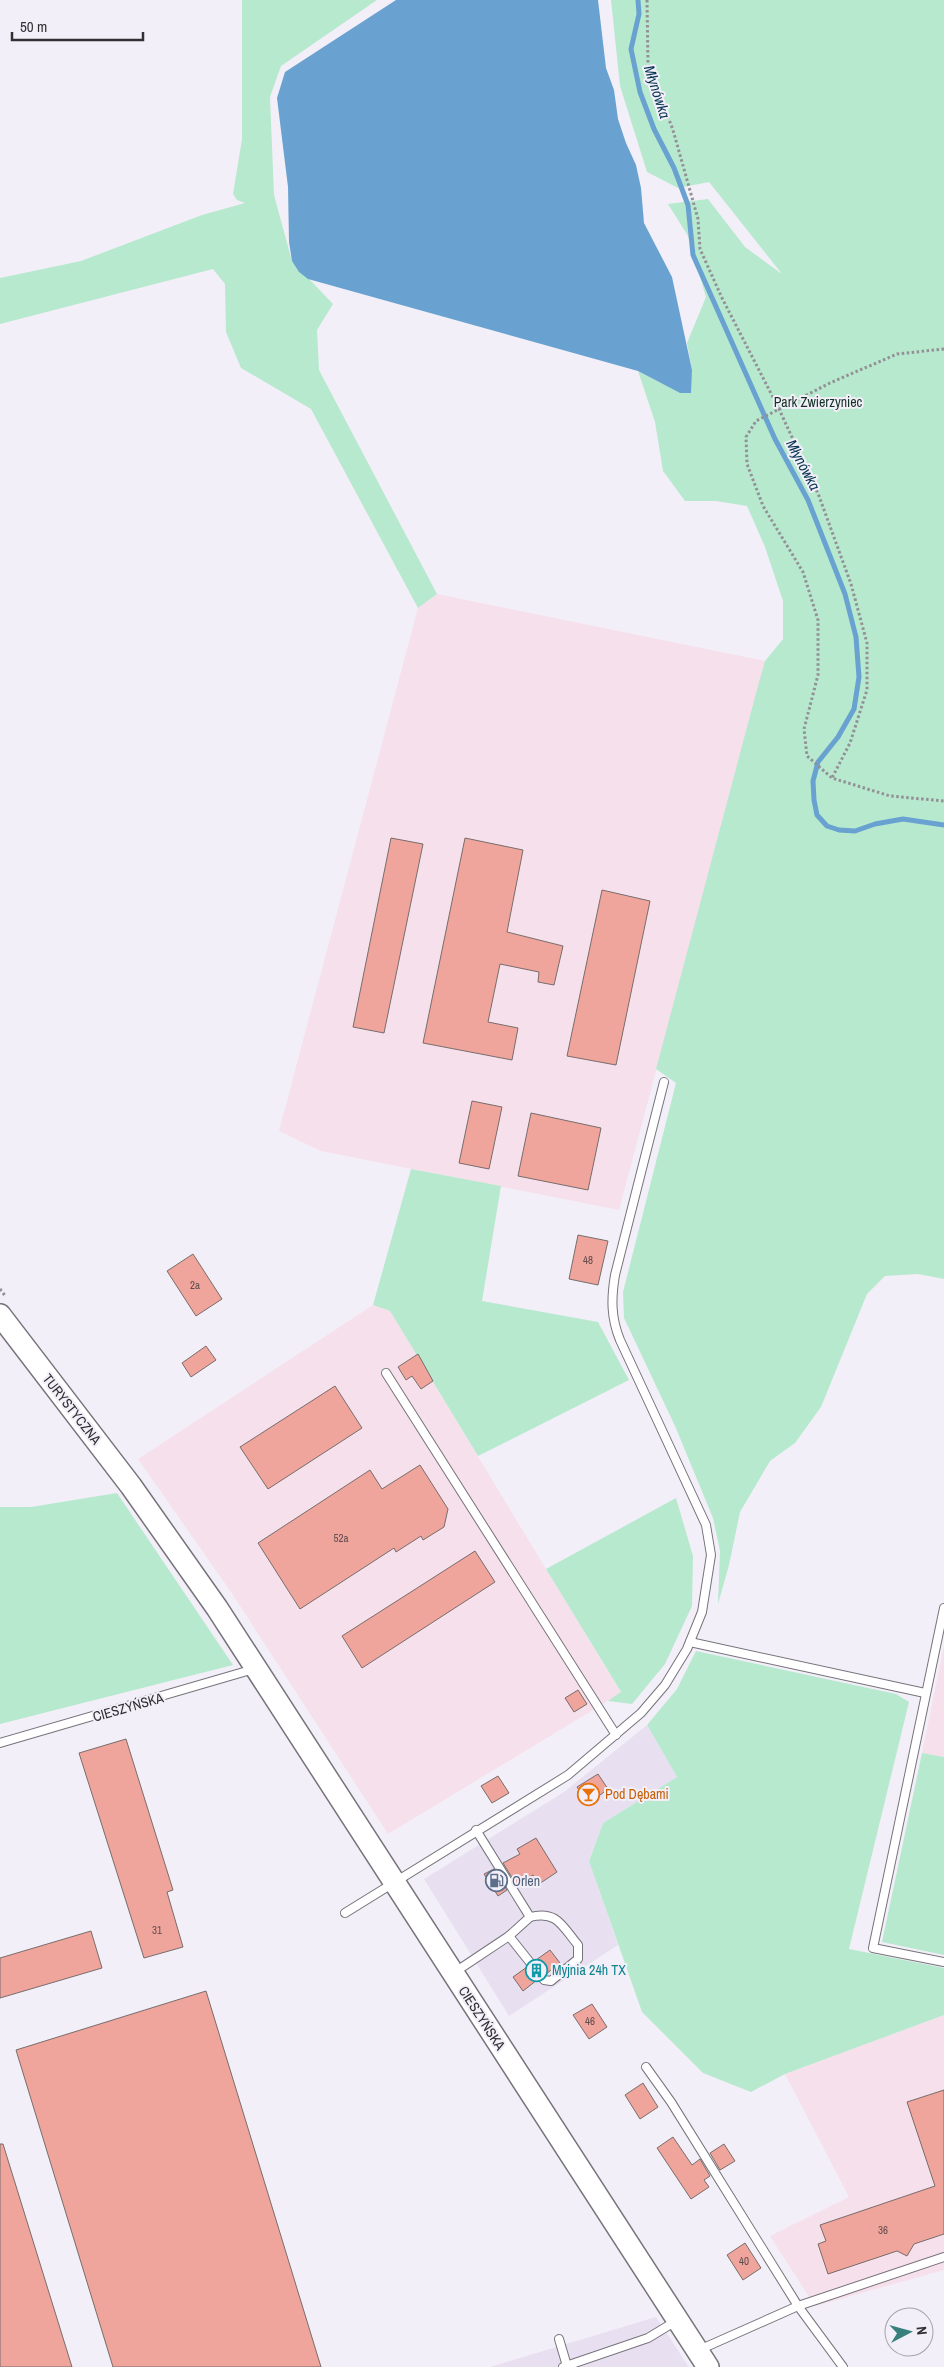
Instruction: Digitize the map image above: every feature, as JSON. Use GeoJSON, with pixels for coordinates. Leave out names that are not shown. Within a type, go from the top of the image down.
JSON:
{"type":"FeatureCollection","features":[{"type":"Feature","properties":{"kind":"main road","name":"TURYSTYCZNA"},"geometry":{"type":"LineString","coordinates":[[0,1315],[144,1503]]}},
{"type":"Feature","properties":{"kind":"main road","name":"CIESZYŃSKA"},"geometry":{"type":"LineString","coordinates":[[144,1503],[256,1668],[703,2359]]}},
{"type":"Feature","properties":{"kind":"lane"},"geometry":{"type":"LineString","coordinates":[[344,1913],[568,1775],[616,1735],[640,1713],[665,1685],[690,1642],[702,1612],[711,1555],[706,1525],[620,1340],[614,1325],[611,1307],[615,1275],[664,1082]]}},
{"type":"Feature","properties":{"kind":"lane"},"geometry":{"type":"LineString","coordinates":[[386,1373],[616,1735]]}},
{"type":"Feature","properties":{"kind":"lane"},"geometry":{"type":"LineString","coordinates":[[944,1608],[872,1948],[944,1962]]}},
{"type":"Feature","properties":{"kind":"lane"},"geometry":{"type":"LineString","coordinates":[[690,1642],[925,1693]]}},
{"type":"Feature","properties":{"kind":"lane","name":"CIESZYŃSKA"},"geometry":{"type":"LineString","coordinates":[[0,1743],[249,1672],[256,1668]]}},
{"type":"Feature","properties":{"kind":"lane"},"geometry":{"type":"LineString","coordinates":[[476,1830],[530,1917]]}},
{"type":"Feature","properties":{"kind":"lane"},"geometry":{"type":"LineString","coordinates":[[453,1973],[508,1936],[530,1917],[542,1914],[552,1915],[578,1945],[578,1959],[550,1982],[544,1980],[508,1936]]}},
{"type":"Feature","properties":{"kind":"lane"},"geometry":{"type":"LineString","coordinates":[[646,2067],[798,2306],[843,2367]]}},
{"type":"Feature","properties":{"kind":"lane"},"geometry":{"type":"LineString","coordinates":[[703,2359],[717,2340],[798,2306],[944,2257]]}},
{"type":"Feature","properties":{"kind":"lane"},"geometry":{"type":"LineString","coordinates":[[559,2339],[565,2366],[648,2338],[678,2320]]}},
{"type":"Feature","properties":{"kind":"path"},"geometry":{"type":"LineString","coordinates":[[647,0],[648,65],[673,130],[691,192],[698,219],[700,249],[722,298],[779,409],[819,496],[851,584],[867,643],[867,690],[850,742],[832,778]]}},
{"type":"Feature","properties":{"kind":"path"},"geometry":{"type":"LineString","coordinates":[[944,348],[897,354],[830,382],[756,421],[746,437],[747,464],[763,506],[803,572],[818,620],[818,675],[804,729],[807,756],[832,778],[890,796],[944,801]]}},
{"type":"Feature","properties":{"kind":"shaded area"},"geometry":{"type":"Polygon","coordinates":[[[437,594],[765,661],[619,1210],[321,1151],[279,1131],[418,608],[437,594]]]}},
{"type":"Feature","properties":{"kind":"shaded area"},"geometry":{"type":"Polygon","coordinates":[[[373,1305],[390,1311],[621,1693],[388,1834],[231,1592],[138,1459],[373,1305]]]}},
{"type":"Feature","properties":{"kind":"shaded area"},"geometry":{"type":"Polygon","coordinates":[[[944,1646],[944,1757],[922,1753],[944,1646]]]}},
{"type":"Feature","properties":{"kind":"shaded area"},"geometry":{"type":"Polygon","coordinates":[[[647,1725],[677,1777],[603,1823],[589,1860],[618,1945],[509,2016],[424,1879],[564,1792],[647,1725]]]}},
{"type":"Feature","properties":{"kind":"shaded area"},"geometry":{"type":"Polygon","coordinates":[[[944,2015],[944,2270],[815,2306],[770,2236],[849,2197],[785,2074],[944,2015]]]}},
{"type":"Feature","properties":{"kind":"shaded area"},"geometry":{"type":"Polygon","coordinates":[[[656,2317],[689,2367],[490,2367],[656,2317]]]}},
{"type":"Feature","properties":{"kind":"green space"},"geometry":{"type":"Polygon","coordinates":[[[242,0],[377,0],[281,66],[270,97],[274,195],[292,261],[333,304],[317,330],[319,370],[437,594],[418,608],[311,409],[241,368],[226,332],[225,284],[213,269],[0,324],[0,278],[81,261],[202,215],[245,203],[237,200],[233,194],[242,139],[242,0]]]}},
{"type":"Feature","properties":{"kind":"green space","name":"Park Zwierzyniec"},"geometry":{"type":"Polygon","coordinates":[[[611,0],[944,0],[944,1279],[918,1274],[885,1276],[867,1294],[821,1407],[795,1443],[770,1461],[740,1512],[729,1565],[718,1604],[720,1551],[713,1518],[675,1426],[624,1318],[623,1292],[676,1083],[656,1069],[765,661],[783,639],[783,601],[765,547],[747,506],[716,501],[685,501],[663,471],[655,422],[638,371],[680,393],[692,370],[687,343],[706,297],[688,236],[668,204],[708,199],[745,247],[782,274],[709,182],[678,188],[647,172],[620,86],[611,0]]]}},
{"type":"Feature","properties":{"kind":"green space"},"geometry":{"type":"Polygon","coordinates":[[[411,1169],[501,1186],[482,1301],[598,1322],[629,1380],[478,1456],[390,1311],[373,1305],[411,1169]]]}},
{"type":"Feature","properties":{"kind":"green space"},"geometry":{"type":"Polygon","coordinates":[[[117,1493],[233,1665],[0,1724],[0,1507],[31,1507],[117,1493]]]}},
{"type":"Feature","properties":{"kind":"green space"},"geometry":{"type":"Polygon","coordinates":[[[676,1498],[693,1556],[692,1606],[665,1664],[632,1704],[608,1701],[621,1692],[546,1569],[676,1498]]]}},
{"type":"Feature","properties":{"kind":"green space"},"geometry":{"type":"Polygon","coordinates":[[[696,1651],[896,1694],[909,1702],[849,1949],[944,1968],[944,2015],[785,2074],[751,2092],[703,2073],[642,2012],[589,1861],[603,1823],[677,1777],[647,1725],[677,1689],[696,1651]]]}},
{"type":"Feature","properties":{"kind":"green space"},"geometry":{"type":"Polygon","coordinates":[[[922,1753],[944,1757],[944,1955],[882,1942],[922,1753]]]}},
{"type":"Feature","properties":{"kind":"water"},"geometry":{"type":"Polygon","coordinates":[[[396,0],[598,0],[606,68],[614,90],[618,119],[636,165],[641,188],[644,223],[672,277],[692,370],[691,393],[680,393],[638,371],[308,279],[299,272],[292,261],[289,242],[288,187],[277,98],[285,72],[396,0]]]}},
{"type":"Feature","properties":{"kind":"building"},"geometry":{"type":"Polygon","coordinates":[[[391,838],[423,844],[384,1033],[353,1027],[391,838]]]}},
{"type":"Feature","properties":{"kind":"building"},"geometry":{"type":"Polygon","coordinates":[[[465,838],[523,850],[507,932],[563,946],[554,985],[538,982],[539,972],[500,964],[488,1022],[518,1028],[512,1060],[423,1043],[465,838]]]}},
{"type":"Feature","properties":{"kind":"building"},"geometry":{"type":"Polygon","coordinates":[[[602,890],[650,901],[616,1065],[567,1056],[602,890]]]}},
{"type":"Feature","properties":{"kind":"building"},"geometry":{"type":"Polygon","coordinates":[[[472,1101],[502,1107],[489,1169],[459,1163],[472,1101]]]}},
{"type":"Feature","properties":{"kind":"building"},"geometry":{"type":"Polygon","coordinates":[[[531,1113],[601,1128],[588,1190],[518,1176],[531,1113]]]}},
{"type":"Feature","properties":{"kind":"building"},"geometry":{"type":"Polygon","coordinates":[[[578,1235],[608,1241],[598,1285],[569,1279],[578,1235]]]}},
{"type":"Feature","properties":{"kind":"building"},"geometry":{"type":"Polygon","coordinates":[[[193,1254],[222,1299],[196,1316],[167,1271],[193,1254]]]}},
{"type":"Feature","properties":{"kind":"building"},"geometry":{"type":"Polygon","coordinates":[[[206,1346],[216,1360],[191,1377],[182,1363],[206,1346]]]}},
{"type":"Feature","properties":{"kind":"building"},"geometry":{"type":"Polygon","coordinates":[[[418,1354],[433,1381],[421,1389],[412,1376],[406,1380],[398,1367],[418,1354]]]}},
{"type":"Feature","properties":{"kind":"building"},"geometry":{"type":"Polygon","coordinates":[[[335,1386],[362,1428],[268,1489],[240,1447],[335,1386]]]}},
{"type":"Feature","properties":{"kind":"building"},"geometry":{"type":"Polygon","coordinates":[[[420,1465],[448,1509],[444,1527],[423,1540],[421,1536],[396,1552],[394,1548],[300,1609],[258,1543],[370,1470],[382,1489],[420,1465]]]}},
{"type":"Feature","properties":{"kind":"building"},"geometry":{"type":"Polygon","coordinates":[[[475,1551],[495,1582],[362,1668],[342,1636],[475,1551]]]}},
{"type":"Feature","properties":{"kind":"building"},"geometry":{"type":"Polygon","coordinates":[[[578,1690],[587,1704],[574,1712],[565,1698],[578,1690]]]}},
{"type":"Feature","properties":{"kind":"building"},"geometry":{"type":"Polygon","coordinates":[[[126,1739],[173,1890],[167,1892],[183,1947],[144,1958],[79,1753],[126,1739]]]}},
{"type":"Feature","properties":{"kind":"building"},"geometry":{"type":"Polygon","coordinates":[[[598,1774],[608,1789],[588,1804],[577,1787],[598,1774]]]}},
{"type":"Feature","properties":{"kind":"building"},"geometry":{"type":"Polygon","coordinates":[[[498,1776],[509,1793],[492,1803],[481,1786],[498,1776]]]}},
{"type":"Feature","properties":{"kind":"building"},"geometry":{"type":"Polygon","coordinates":[[[536,1838],[557,1872],[539,1884],[533,1875],[516,1884],[503,1863],[520,1854],[517,1849],[536,1838]]]}},
{"type":"Feature","properties":{"kind":"building"},"geometry":{"type":"Polygon","coordinates":[[[494,1869],[507,1890],[498,1896],[484,1874],[494,1869]]]}},
{"type":"Feature","properties":{"kind":"building"},"geometry":{"type":"Polygon","coordinates":[[[91,1931],[102,1968],[0,1998],[0,1958],[91,1931]]]}},
{"type":"Feature","properties":{"kind":"building"},"geometry":{"type":"Polygon","coordinates":[[[550,1950],[560,1963],[546,1974],[536,1960],[550,1950]]]}},
{"type":"Feature","properties":{"kind":"building"},"geometry":{"type":"Polygon","coordinates":[[[527,1967],[537,1980],[523,1991],[513,1977],[527,1967]]]}},
{"type":"Feature","properties":{"kind":"building"},"geometry":{"type":"Polygon","coordinates":[[[206,1991],[321,2367],[113,2367],[16,2050],[206,1991]]]}},
{"type":"Feature","properties":{"kind":"building"},"geometry":{"type":"Polygon","coordinates":[[[592,2004],[607,2027],[589,2039],[573,2015],[592,2004]]]}},
{"type":"Feature","properties":{"kind":"building"},"geometry":{"type":"Polygon","coordinates":[[[643,2083],[658,2107],[640,2119],[625,2095],[643,2083]]]}},
{"type":"Feature","properties":{"kind":"building"},"geometry":{"type":"Polygon","coordinates":[[[944,2090],[944,2234],[914,2244],[907,2256],[897,2251],[828,2274],[818,2244],[826,2241],[820,2225],[935,2186],[907,2102],[944,2090]]]}},
{"type":"Feature","properties":{"kind":"building"},"geometry":{"type":"Polygon","coordinates":[[[673,2137],[692,2165],[700,2159],[710,2176],[704,2180],[709,2187],[691,2199],[657,2148],[673,2137]]]}},
{"type":"Feature","properties":{"kind":"building"},"geometry":{"type":"Polygon","coordinates":[[[0,2144],[3,2144],[72,2367],[0,2367],[0,2144]]]}},
{"type":"Feature","properties":{"kind":"building"},"geometry":{"type":"Polygon","coordinates":[[[724,2144],[735,2161],[720,2170],[710,2153],[724,2144]]]}},
{"type":"Feature","properties":{"kind":"building"},"geometry":{"type":"Polygon","coordinates":[[[745,2243],[761,2268],[743,2280],[727,2255],[745,2243]]]}},
{"type":"Feature","properties":{"kind":"waterway","name":"Młynówka"},"geometry":{"type":"LineString","coordinates":[[638,0],[639,14],[631,49],[640,92],[654,129],[674,168],[688,205],[693,255],[775,439],[808,500],[845,594],[856,637],[859,677],[854,709],[838,737],[818,762],[813,781],[817,815],[827,826],[839,830],[855,831],[875,824],[903,819],[944,825]]}},
{"type":"Feature","properties":{"kind":"place","name":"Pod Dębami"},"geometry":{"type":"Point","coordinates":[589,1794]}},
{"type":"Feature","properties":{"kind":"place","name":"Orlen"},"geometry":{"type":"Point","coordinates":[496,1881]}},
{"type":"Feature","properties":{"kind":"place","name":"Myjnia 24h TX"},"geometry":{"type":"Point","coordinates":[536,1970]}}]}
